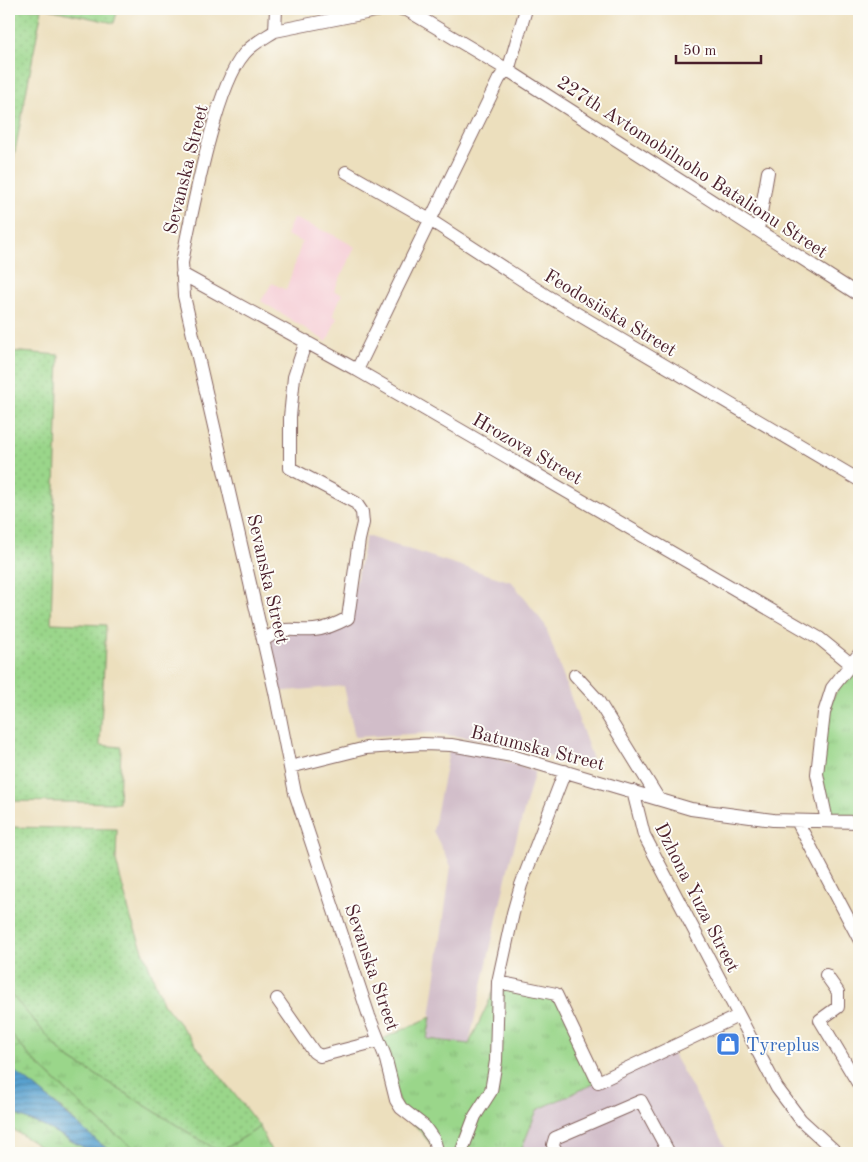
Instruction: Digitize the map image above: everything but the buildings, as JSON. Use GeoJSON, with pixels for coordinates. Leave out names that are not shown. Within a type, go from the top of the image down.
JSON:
{"type":"FeatureCollection","features":[{"type":"Feature","properties":{"kind":"street"},"geometry":{"type":"LineString","coordinates":[[276,9],[275,31],[386,9]]}},
{"type":"Feature","properties":{"kind":"street","name":"227th Avtomobilnoho Batalionu Street"},"geometry":{"type":"LineString","coordinates":[[401,9],[407,10],[506,69],[859,295]]}},
{"type":"Feature","properties":{"kind":"street"},"geometry":{"type":"LineString","coordinates":[[357,370],[499,78],[513,56],[526,9]]}},
{"type":"Feature","properties":{"kind":"street","name":"Sevanska Street"},"geometry":{"type":"LineString","coordinates":[[275,31],[260,40],[244,54],[224,93],[194,203],[182,263],[184,296],[264,640],[299,807],[384,1056],[396,1100],[402,1108],[424,1126],[434,1140],[438,1153]]}},
{"type":"Feature","properties":{"kind":"street","name":"Feodosiiska Street"},"geometry":{"type":"LineString","coordinates":[[346,172],[430,220],[547,296],[859,480]]}},
{"type":"Feature","properties":{"kind":"street"},"geometry":{"type":"LineString","coordinates":[[758,230],[768,172]]}},
{"type":"Feature","properties":{"kind":"street","name":"Hrozova Street"},"geometry":{"type":"LineString","coordinates":[[182,274],[306,340],[819,638],[851,664]]}},
{"type":"Feature","properties":{"kind":"street"},"geometry":{"type":"LineString","coordinates":[[264,640],[276,632],[293,628],[313,630],[336,625],[348,618],[363,522],[362,512],[356,503],[290,468],[290,417],[294,377],[306,340]]}},
{"type":"Feature","properties":{"kind":"street"},"geometry":{"type":"LineString","coordinates":[[827,821],[817,774],[824,712],[832,688],[859,654]]}},
{"type":"Feature","properties":{"kind":"street","name":"Batumska Street"},"geometry":{"type":"LineString","coordinates":[[575,675],[597,699],[658,798]]}},
{"type":"Feature","properties":{"kind":"street","name":"Batumska Street"},"geometry":{"type":"LineString","coordinates":[[290,767],[366,748],[423,744],[451,745],[512,756],[691,808],[734,816],[797,821],[859,822]]}},
{"type":"Feature","properties":{"kind":"street"},"geometry":{"type":"LineString","coordinates":[[461,1153],[475,1116],[491,1090],[496,1061],[498,982],[521,885],[566,771]]}},
{"type":"Feature","properties":{"kind":"street","name":"Dzhona Yuza Street"},"geometry":{"type":"LineString","coordinates":[[633,791],[644,836],[777,1088],[801,1120],[837,1153]]}},
{"type":"Feature","properties":{"kind":"street"},"geometry":{"type":"LineString","coordinates":[[797,821],[859,939]]}},
{"type":"Feature","properties":{"kind":"street"},"geometry":{"type":"LineString","coordinates":[[826,975],[838,992],[838,1008],[820,1020],[859,1086]]}},
{"type":"Feature","properties":{"kind":"street"},"geometry":{"type":"LineString","coordinates":[[498,982],[556,994],[598,1082],[738,1016]]}},
{"type":"Feature","properties":{"kind":"street"},"geometry":{"type":"LineString","coordinates":[[277,999],[314,1052],[320,1056],[378,1041]]}},
{"type":"Feature","properties":{"kind":"street"},"geometry":{"type":"LineString","coordinates":[[556,1153],[553,1145],[555,1138],[641,1101],[669,1153]]}},
{"type":"Feature","properties":{"kind":"shaded area"},"geometry":{"type":"Polygon","coordinates":[[[293,218],[336,236],[355,247],[334,291],[342,294],[333,315],[337,318],[327,342],[261,301],[272,283],[286,290],[302,242],[286,235],[293,218]]]}},
{"type":"Feature","properties":{"kind":"shaded area"},"geometry":{"type":"Polygon","coordinates":[[[366,536],[512,582],[545,625],[592,757],[584,765],[485,740],[431,733],[355,737],[344,686],[275,692],[264,640],[348,618],[366,536]]]}},
{"type":"Feature","properties":{"kind":"shaded area"},"geometry":{"type":"Polygon","coordinates":[[[449,751],[481,753],[535,771],[508,869],[469,1044],[427,1039],[451,866],[433,831],[449,751]]]}},
{"type":"Feature","properties":{"kind":"shaded area"},"geometry":{"type":"Polygon","coordinates":[[[670,1049],[729,1153],[520,1153],[537,1110],[670,1049]]]}},
{"type":"Feature","properties":{"kind":"green space"},"geometry":{"type":"Polygon","coordinates":[[[9,9],[42,9],[9,183],[9,9]]]}},
{"type":"Feature","properties":{"kind":"green space"},"geometry":{"type":"Polygon","coordinates":[[[48,9],[118,9],[114,23],[48,9]]]}},
{"type":"Feature","properties":{"kind":"green space"},"geometry":{"type":"Polygon","coordinates":[[[9,351],[59,355],[51,623],[106,625],[100,745],[121,747],[119,803],[9,801],[9,351]]]}},
{"type":"Feature","properties":{"kind":"green space"},"geometry":{"type":"Polygon","coordinates":[[[859,654],[859,822],[827,821],[820,791],[824,713],[859,654]]]}},
{"type":"Feature","properties":{"kind":"green space"},"geometry":{"type":"Polygon","coordinates":[[[9,827],[117,829],[116,861],[131,919],[163,1003],[260,1127],[220,1152],[64,1055],[9,992],[9,827]]]}},
{"type":"Feature","properties":{"kind":"green space"},"geometry":{"type":"Polygon","coordinates":[[[498,982],[556,994],[598,1082],[537,1110],[520,1153],[438,1153],[401,1108],[378,1041],[431,1017],[427,1039],[469,1044],[498,982]]]}},
{"type":"Feature","properties":{"kind":"green space"},"geometry":{"type":"Polygon","coordinates":[[[9,992],[64,1055],[220,1152],[260,1127],[272,1153],[141,1153],[103,1125],[32,1059],[9,1032],[9,992]]]}},
{"type":"Feature","properties":{"kind":"green space"},"geometry":{"type":"Polygon","coordinates":[[[9,1032],[32,1059],[103,1125],[141,1153],[113,1153],[92,1138],[63,1110],[9,1068],[9,1032]]]}},
{"type":"Feature","properties":{"kind":"green space"},"geometry":{"type":"Polygon","coordinates":[[[9,1104],[19,1116],[45,1127],[94,1153],[50,1153],[9,1127],[9,1104]]]}},
{"type":"Feature","properties":{"kind":"water"},"geometry":{"type":"Polygon","coordinates":[[[9,1068],[23,1077],[113,1153],[94,1153],[45,1127],[19,1116],[9,1104],[9,1068]]]}},
{"type":"Feature","properties":{"kind":"place","name":"Tyreplus"},"geometry":{"type":"Point","coordinates":[728,1044]}}]}
